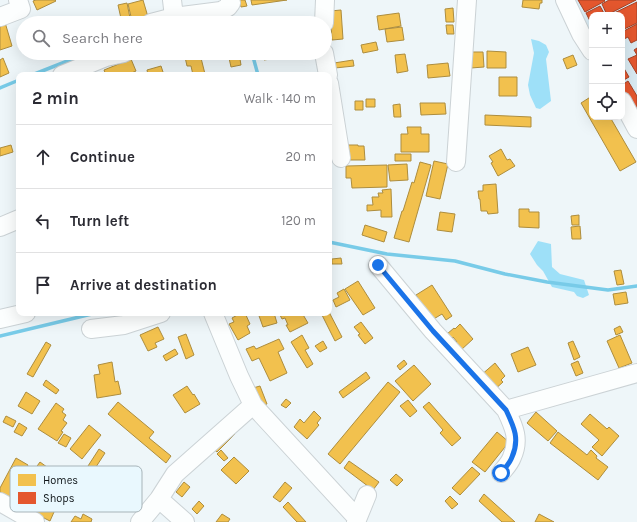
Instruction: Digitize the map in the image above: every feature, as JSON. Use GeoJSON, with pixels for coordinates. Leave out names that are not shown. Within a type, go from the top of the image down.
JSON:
{"type":"FeatureCollection","features":[{"type":"Feature","properties":{"kind":"street"},"geometry":{"type":"LineString","coordinates":[[0,16],[22,9],[18,0]]}},
{"type":"Feature","properties":{"kind":"street"},"geometry":{"type":"LineString","coordinates":[[324,0],[324,16]]}},
{"type":"Feature","properties":{"kind":"street"},"geometry":{"type":"LineString","coordinates":[[456,162],[466,0]]}},
{"type":"Feature","properties":{"kind":"street"},"geometry":{"type":"LineString","coordinates":[[565,0],[581,34],[591,48]]}},
{"type":"Feature","properties":{"kind":"street"},"geometry":{"type":"LineString","coordinates":[[162,16],[173,9],[224,13]]}},
{"type":"Feature","properties":{"kind":"street"},"geometry":{"type":"LineString","coordinates":[[69,72],[99,60]]}},
{"type":"Feature","properties":{"kind":"street"},"geometry":{"type":"LineString","coordinates":[[325,60],[327,72]]}},
{"type":"Feature","properties":{"kind":"street"},"geometry":{"type":"LineString","coordinates":[[332,102],[341,158]]}},
{"type":"Feature","properties":{"kind":"street"},"geometry":{"type":"LineString","coordinates":[[625,107],[637,129]]}},
{"type":"Feature","properties":{"kind":"street"},"geometry":{"type":"LineString","coordinates":[[0,227],[16,221]]}},
{"type":"Feature","properties":{"kind":"street"},"geometry":{"type":"LineString","coordinates":[[378,265],[433,331],[506,410],[513,425],[517,440],[512,458],[501,473]]}},
{"type":"Feature","properties":{"kind":"street"},"geometry":{"type":"LineString","coordinates":[[0,319],[16,315]]}},
{"type":"Feature","properties":{"kind":"street"},"geometry":{"type":"LineString","coordinates":[[92,329],[122,318],[137,316]]}},
{"type":"Feature","properties":{"kind":"street"},"geometry":{"type":"LineString","coordinates":[[214,316],[239,376],[253,405],[357,520],[367,495]]}},
{"type":"Feature","properties":{"kind":"street"},"geometry":{"type":"LineString","coordinates":[[506,410],[637,373]]}},
{"type":"Feature","properties":{"kind":"street"},"geometry":{"type":"LineString","coordinates":[[140,522],[175,474],[253,405]]}},
{"type":"Feature","properties":{"kind":"street"},"geometry":{"type":"LineString","coordinates":[[158,499],[185,522]]}},
{"type":"Feature","properties":{"kind":"street"},"geometry":{"type":"LineString","coordinates":[[0,502],[10,508]]}},
{"type":"Feature","properties":{"kind":"street"},"geometry":{"type":"LineString","coordinates":[[18,512],[35,522]]}},
{"type":"Feature","properties":{"kind":"shaded area"},"geometry":{"type":"Polygon","coordinates":[[[570,0],[637,0],[637,122],[625,100],[625,12],[589,12],[589,35],[570,0]]]}},
{"type":"Feature","properties":{"kind":"shaded area"},"geometry":{"type":"Polygon","coordinates":[[[531,39],[546,45],[549,52],[546,59],[551,101],[540,109],[536,108],[530,95],[528,85],[534,53],[531,39]]]}},
{"type":"Feature","properties":{"kind":"shaded area"},"geometry":{"type":"Polygon","coordinates":[[[538,241],[551,244],[552,267],[560,274],[584,280],[589,295],[583,298],[577,296],[574,292],[552,287],[543,271],[530,254],[538,241]]]}},
{"type":"Feature","properties":{"kind":"building: Homes"},"geometry":{"type":"Polygon","coordinates":[[[143,0],[148,16],[131,16],[128,4],[143,0]]]}},
{"type":"Feature","properties":{"kind":"building: Homes"},"geometry":{"type":"Polygon","coordinates":[[[239,0],[245,0],[247,6],[241,7],[239,0]]]}},
{"type":"Feature","properties":{"kind":"building: Homes"},"geometry":{"type":"Polygon","coordinates":[[[251,0],[287,0],[252,5],[251,0]]]}},
{"type":"Feature","properties":{"kind":"building: Homes"},"geometry":{"type":"Polygon","coordinates":[[[523,0],[542,0],[542,3],[540,3],[539,9],[522,7],[523,0]]]}},
{"type":"Feature","properties":{"kind":"building: Homes"},"geometry":{"type":"Polygon","coordinates":[[[33,1],[56,1],[37,10],[33,1]]]}},
{"type":"Feature","properties":{"kind":"building: Homes"},"geometry":{"type":"Polygon","coordinates":[[[127,3],[130,16],[120,16],[118,5],[127,3]]]}},
{"type":"Feature","properties":{"kind":"building: Homes"},"geometry":{"type":"Polygon","coordinates":[[[453,8],[454,22],[446,22],[445,9],[453,8]]]}},
{"type":"Feature","properties":{"kind":"building: Homes"},"geometry":{"type":"Polygon","coordinates":[[[341,10],[343,39],[332,40],[332,16],[330,16],[330,11],[341,10]]]}},
{"type":"Feature","properties":{"kind":"building: Homes"},"geometry":{"type":"Polygon","coordinates":[[[399,13],[401,26],[379,30],[377,16],[399,13]]]}},
{"type":"Feature","properties":{"kind":"building: Homes"},"geometry":{"type":"Polygon","coordinates":[[[4,19],[12,46],[0,50],[0,21],[4,19]]]}},
{"type":"Feature","properties":{"kind":"building: Homes"},"geometry":{"type":"Polygon","coordinates":[[[446,25],[453,25],[454,34],[447,34],[446,25]]]}},
{"type":"Feature","properties":{"kind":"building: Homes"},"geometry":{"type":"Polygon","coordinates":[[[402,27],[404,40],[387,42],[385,29],[402,27]]]}},
{"type":"Feature","properties":{"kind":"building: Homes"},"geometry":{"type":"Polygon","coordinates":[[[376,42],[378,50],[363,53],[361,45],[376,42]]]}},
{"type":"Feature","properties":{"kind":"building: Homes"},"geometry":{"type":"Polygon","coordinates":[[[487,51],[506,52],[506,68],[487,68],[487,51]]]}},
{"type":"Feature","properties":{"kind":"building: Homes"},"geometry":{"type":"Polygon","coordinates":[[[470,52],[483,52],[484,67],[471,68],[470,52]]]}},
{"type":"Feature","properties":{"kind":"building: Homes"},"geometry":{"type":"Polygon","coordinates":[[[405,54],[408,71],[397,73],[395,55],[405,54]]]}},
{"type":"Feature","properties":{"kind":"building: Homes"},"geometry":{"type":"Polygon","coordinates":[[[573,55],[577,65],[567,69],[563,59],[573,55]]]}},
{"type":"Feature","properties":{"kind":"building: Homes"},"geometry":{"type":"Polygon","coordinates":[[[3,58],[9,73],[0,77],[0,60],[3,58]]]}},
{"type":"Feature","properties":{"kind":"building: Homes"},"geometry":{"type":"Polygon","coordinates":[[[131,60],[136,71],[105,72],[104,70],[131,60]]]}},
{"type":"Feature","properties":{"kind":"building: Homes"},"geometry":{"type":"Polygon","coordinates":[[[186,60],[202,60],[204,72],[192,72],[191,66],[187,66],[186,60]]]}},
{"type":"Feature","properties":{"kind":"building: Homes"},"geometry":{"type":"Polygon","coordinates":[[[229,60],[240,60],[241,65],[231,67],[229,60]]]}},
{"type":"Feature","properties":{"kind":"building: Homes"},"geometry":{"type":"Polygon","coordinates":[[[353,60],[354,66],[335,68],[334,63],[353,60]]]}},
{"type":"Feature","properties":{"kind":"building: Homes"},"geometry":{"type":"Polygon","coordinates":[[[448,63],[450,76],[428,78],[427,65],[448,63]]]}},
{"type":"Feature","properties":{"kind":"building: Homes"},"geometry":{"type":"Polygon","coordinates":[[[161,66],[163,72],[147,72],[147,70],[161,66]]]}},
{"type":"Feature","properties":{"kind":"building: Homes"},"geometry":{"type":"Polygon","coordinates":[[[499,77],[517,77],[517,96],[499,96],[499,77]]]}},
{"type":"Feature","properties":{"kind":"building: Homes"},"geometry":{"type":"Polygon","coordinates":[[[589,98],[589,117],[581,103],[589,98]]]}},
{"type":"Feature","properties":{"kind":"building: Homes"},"geometry":{"type":"Polygon","coordinates":[[[366,99],[375,99],[375,107],[366,107],[366,99]]]}},
{"type":"Feature","properties":{"kind":"building: Homes"},"geometry":{"type":"Polygon","coordinates":[[[355,101],[363,101],[363,110],[355,110],[355,101]]]}},
{"type":"Feature","properties":{"kind":"building: Homes"},"geometry":{"type":"Polygon","coordinates":[[[420,103],[445,103],[446,114],[421,115],[420,103]]]}},
{"type":"Feature","properties":{"kind":"building: Homes"},"geometry":{"type":"Polygon","coordinates":[[[400,104],[401,117],[394,117],[393,105],[400,104]]]}},
{"type":"Feature","properties":{"kind":"building: Homes"},"geometry":{"type":"Polygon","coordinates":[[[485,115],[531,117],[531,127],[485,125],[485,115]]]}},
{"type":"Feature","properties":{"kind":"building: Homes"},"geometry":{"type":"Polygon","coordinates":[[[591,120],[612,120],[636,162],[620,171],[591,120]]]}},
{"type":"Feature","properties":{"kind":"building: Homes"},"geometry":{"type":"Polygon","coordinates":[[[407,127],[421,127],[421,134],[429,134],[429,152],[401,152],[401,134],[408,134],[407,127]]]}},
{"type":"Feature","properties":{"kind":"building: Homes"},"geometry":{"type":"Polygon","coordinates":[[[11,145],[13,152],[0,156],[0,148],[11,145]]]}},
{"type":"Feature","properties":{"kind":"building: Homes"},"geometry":{"type":"Polygon","coordinates":[[[344,145],[364,146],[365,160],[344,160],[344,145]]]}},
{"type":"Feature","properties":{"kind":"building: Homes"},"geometry":{"type":"Polygon","coordinates":[[[501,149],[507,160],[510,159],[515,166],[498,176],[489,156],[501,149]]]}},
{"type":"Feature","properties":{"kind":"building: Homes"},"geometry":{"type":"Polygon","coordinates":[[[395,154],[411,154],[411,161],[395,161],[395,154]]]}},
{"type":"Feature","properties":{"kind":"building: Homes"},"geometry":{"type":"Polygon","coordinates":[[[434,161],[448,164],[440,199],[426,196],[434,161]]]}},
{"type":"Feature","properties":{"kind":"building: Homes"},"geometry":{"type":"Polygon","coordinates":[[[420,162],[431,165],[409,242],[394,238],[420,162]]]}},
{"type":"Feature","properties":{"kind":"building: Homes"},"geometry":{"type":"Polygon","coordinates":[[[407,164],[408,180],[390,181],[388,165],[407,164]]]}},
{"type":"Feature","properties":{"kind":"building: Homes"},"geometry":{"type":"Polygon","coordinates":[[[387,165],[387,187],[352,188],[351,178],[346,178],[346,166],[387,165]]]}},
{"type":"Feature","properties":{"kind":"building: Homes"},"geometry":{"type":"Polygon","coordinates":[[[496,184],[498,213],[488,214],[487,211],[481,211],[478,191],[483,191],[483,185],[496,184]]]}},
{"type":"Feature","properties":{"kind":"building: Homes"},"geometry":{"type":"Polygon","coordinates":[[[391,189],[392,217],[381,217],[381,210],[367,211],[367,205],[373,205],[372,197],[379,197],[378,193],[383,193],[382,190],[391,189]]]}},
{"type":"Feature","properties":{"kind":"building: Homes"},"geometry":{"type":"Polygon","coordinates":[[[519,209],[529,209],[529,212],[539,212],[539,228],[519,227],[519,209]]]}},
{"type":"Feature","properties":{"kind":"building: Homes"},"geometry":{"type":"Polygon","coordinates":[[[440,212],[455,214],[452,232],[437,230],[440,212]]]}},
{"type":"Feature","properties":{"kind":"building: Homes"},"geometry":{"type":"Polygon","coordinates":[[[579,215],[579,225],[572,225],[571,216],[579,215]]]}},
{"type":"Feature","properties":{"kind":"building: Homes"},"geometry":{"type":"Polygon","coordinates":[[[365,225],[387,232],[384,242],[362,235],[365,225]]]}},
{"type":"Feature","properties":{"kind":"building: Homes"},"geometry":{"type":"Polygon","coordinates":[[[580,226],[581,239],[572,239],[571,227],[580,226]]]}},
{"type":"Feature","properties":{"kind":"building: Homes"},"geometry":{"type":"Polygon","coordinates":[[[341,258],[342,264],[332,264],[332,259],[341,258]]]}},
{"type":"Feature","properties":{"kind":"building: Homes"},"geometry":{"type":"Polygon","coordinates":[[[621,270],[624,284],[617,285],[614,271],[621,270]]]}},
{"type":"Feature","properties":{"kind":"building: Homes"},"geometry":{"type":"Polygon","coordinates":[[[358,281],[375,308],[363,315],[345,289],[358,281]]]}},
{"type":"Feature","properties":{"kind":"building: Homes"},"geometry":{"type":"Polygon","coordinates":[[[432,285],[452,316],[446,320],[442,314],[432,320],[416,295],[432,285]]]}},
{"type":"Feature","properties":{"kind":"building: Homes"},"geometry":{"type":"Polygon","coordinates":[[[344,289],[350,300],[336,307],[333,300],[339,297],[337,293],[344,289]]]}},
{"type":"Feature","properties":{"kind":"building: Homes"},"geometry":{"type":"Polygon","coordinates":[[[626,292],[628,303],[615,305],[613,294],[626,292]]]}},
{"type":"Feature","properties":{"kind":"building: Homes"},"geometry":{"type":"Polygon","coordinates":[[[236,316],[246,316],[250,324],[247,326],[250,333],[238,340],[229,324],[234,322],[232,318],[236,316]]]}},
{"type":"Feature","properties":{"kind":"building: Homes"},"geometry":{"type":"Polygon","coordinates":[[[259,316],[275,316],[277,323],[263,327],[259,316]]]}},
{"type":"Feature","properties":{"kind":"building: Homes"},"geometry":{"type":"Polygon","coordinates":[[[280,316],[304,316],[308,323],[290,332],[286,325],[288,325],[285,318],[282,319],[280,316]]]}},
{"type":"Feature","properties":{"kind":"building: Homes"},"geometry":{"type":"Polygon","coordinates":[[[322,316],[331,316],[342,337],[335,341],[322,316]]]}},
{"type":"Feature","properties":{"kind":"building: Homes"},"geometry":{"type":"Polygon","coordinates":[[[361,322],[373,338],[365,344],[358,335],[360,334],[354,327],[361,322]]]}},
{"type":"Feature","properties":{"kind":"building: Homes"},"geometry":{"type":"Polygon","coordinates":[[[460,324],[473,339],[461,350],[455,343],[457,342],[453,337],[451,339],[447,334],[460,324]]]}},
{"type":"Feature","properties":{"kind":"building: Homes"},"geometry":{"type":"Polygon","coordinates":[[[620,326],[623,332],[616,335],[614,329],[620,326]]]}},
{"type":"Feature","properties":{"kind":"building: Homes"},"geometry":{"type":"Polygon","coordinates":[[[158,327],[164,339],[155,343],[157,347],[148,351],[140,335],[158,327]]]}},
{"type":"Feature","properties":{"kind":"building: Homes"},"geometry":{"type":"Polygon","coordinates":[[[186,334],[194,355],[186,359],[178,337],[186,334]]]}},
{"type":"Feature","properties":{"kind":"building: Homes"},"geometry":{"type":"Polygon","coordinates":[[[302,335],[309,348],[305,350],[313,364],[307,368],[291,342],[302,335]]]}},
{"type":"Feature","properties":{"kind":"building: Homes"},"geometry":{"type":"Polygon","coordinates":[[[620,335],[632,363],[619,368],[607,341],[620,335]]]}},
{"type":"Feature","properties":{"kind":"building: Homes"},"geometry":{"type":"Polygon","coordinates":[[[279,339],[284,349],[278,352],[287,373],[270,381],[259,358],[252,361],[246,349],[254,346],[256,349],[279,339]]]}},
{"type":"Feature","properties":{"kind":"building: Homes"},"geometry":{"type":"Polygon","coordinates":[[[323,341],[327,348],[320,352],[315,346],[323,341]]]}},
{"type":"Feature","properties":{"kind":"building: Homes"},"geometry":{"type":"Polygon","coordinates":[[[573,341],[580,357],[574,360],[568,343],[573,341]]]}},
{"type":"Feature","properties":{"kind":"building: Homes"},"geometry":{"type":"Polygon","coordinates":[[[46,342],[51,345],[33,377],[27,374],[46,342]]]}},
{"type":"Feature","properties":{"kind":"building: Homes"},"geometry":{"type":"Polygon","coordinates":[[[528,347],[536,365],[518,372],[511,354],[528,347]]]}},
{"type":"Feature","properties":{"kind":"building: Homes"},"geometry":{"type":"Polygon","coordinates":[[[175,349],[178,354],[166,361],[163,356],[175,349]]]}},
{"type":"Feature","properties":{"kind":"building: Homes"},"geometry":{"type":"Polygon","coordinates":[[[404,360],[407,364],[400,370],[397,366],[404,360]]]}},
{"type":"Feature","properties":{"kind":"building: Homes"},"geometry":{"type":"Polygon","coordinates":[[[578,361],[583,373],[576,376],[571,364],[578,361]]]}},
{"type":"Feature","properties":{"kind":"building: Homes"},"geometry":{"type":"Polygon","coordinates":[[[112,362],[115,382],[118,381],[121,394],[97,398],[94,375],[100,374],[98,365],[112,362]]]}},
{"type":"Feature","properties":{"kind":"building: Homes"},"geometry":{"type":"Polygon","coordinates":[[[495,363],[505,376],[501,380],[503,382],[493,391],[480,376],[495,363]]]}},
{"type":"Feature","properties":{"kind":"building: Homes"},"geometry":{"type":"Polygon","coordinates":[[[414,365],[431,384],[413,401],[395,381],[414,365]]]}},
{"type":"Feature","properties":{"kind":"building: Homes"},"geometry":{"type":"Polygon","coordinates":[[[366,372],[370,378],[343,398],[339,392],[366,372]]]}},
{"type":"Feature","properties":{"kind":"building: Homes"},"geometry":{"type":"Polygon","coordinates":[[[46,380],[59,390],[56,394],[43,385],[46,380]]]}},
{"type":"Feature","properties":{"kind":"building: Homes"},"geometry":{"type":"Polygon","coordinates":[[[388,382],[400,392],[340,464],[328,454],[388,382]]]}},
{"type":"Feature","properties":{"kind":"building: Homes"},"geometry":{"type":"Polygon","coordinates":[[[187,386],[200,404],[185,413],[173,395],[187,386]]]}},
{"type":"Feature","properties":{"kind":"building: Homes"},"geometry":{"type":"Polygon","coordinates":[[[260,386],[267,404],[260,406],[253,388],[260,386]]]}},
{"type":"Feature","properties":{"kind":"building: Homes"},"geometry":{"type":"Polygon","coordinates":[[[26,392],[40,401],[32,414],[18,406],[26,392]]]}},
{"type":"Feature","properties":{"kind":"building: Homes"},"geometry":{"type":"Polygon","coordinates":[[[286,399],[291,403],[286,408],[281,405],[286,399]]]}},
{"type":"Feature","properties":{"kind":"building: Homes"},"geometry":{"type":"Polygon","coordinates":[[[408,400],[417,411],[410,417],[400,406],[408,400]]]}},
{"type":"Feature","properties":{"kind":"building: Homes"},"geometry":{"type":"Polygon","coordinates":[[[118,402],[154,432],[149,438],[171,456],[166,463],[108,414],[118,402]]]}},
{"type":"Feature","properties":{"kind":"building: Homes"},"geometry":{"type":"Polygon","coordinates":[[[429,402],[461,438],[452,446],[440,433],[443,430],[423,407],[429,402]]]}},
{"type":"Feature","properties":{"kind":"building: Homes"},"geometry":{"type":"Polygon","coordinates":[[[56,403],[64,409],[62,412],[66,415],[63,420],[67,423],[61,431],[63,432],[57,441],[38,429],[56,403]]]}},
{"type":"Feature","properties":{"kind":"building: Homes"},"geometry":{"type":"Polygon","coordinates":[[[314,411],[321,418],[317,423],[319,425],[307,439],[294,427],[300,419],[304,423],[314,411]]]}},
{"type":"Feature","properties":{"kind":"building: Homes"},"geometry":{"type":"Polygon","coordinates":[[[536,412],[557,431],[548,441],[527,423],[536,412]]]}},
{"type":"Feature","properties":{"kind":"building: Homes"},"geometry":{"type":"Polygon","coordinates":[[[590,414],[607,429],[609,427],[619,436],[602,456],[592,447],[599,440],[581,424],[590,414]]]}},
{"type":"Feature","properties":{"kind":"building: Homes"},"geometry":{"type":"Polygon","coordinates":[[[6,416],[16,421],[13,427],[3,422],[6,416]]]}},
{"type":"Feature","properties":{"kind":"building: Homes"},"geometry":{"type":"Polygon","coordinates":[[[19,423],[27,428],[22,436],[14,432],[19,423]]]}},
{"type":"Feature","properties":{"kind":"building: Homes"},"geometry":{"type":"Polygon","coordinates":[[[89,425],[101,435],[82,459],[70,449],[89,425]]]}},
{"type":"Feature","properties":{"kind":"building: Homes"},"geometry":{"type":"Polygon","coordinates":[[[231,429],[235,434],[217,452],[212,448],[231,429]]]}},
{"type":"Feature","properties":{"kind":"building: Homes"},"geometry":{"type":"Polygon","coordinates":[[[497,432],[509,442],[485,472],[472,462],[497,432]]]}},
{"type":"Feature","properties":{"kind":"building: Homes"},"geometry":{"type":"Polygon","coordinates":[[[558,432],[587,455],[591,450],[597,456],[596,458],[608,467],[598,480],[550,443],[558,432]]]}},
{"type":"Feature","properties":{"kind":"building: Homes"},"geometry":{"type":"Polygon","coordinates":[[[64,434],[71,438],[66,447],[58,443],[64,434]]]}},
{"type":"Feature","properties":{"kind":"building: Homes"},"geometry":{"type":"Polygon","coordinates":[[[99,449],[105,453],[97,466],[88,466],[99,449]]]}},
{"type":"Feature","properties":{"kind":"building: Homes"},"geometry":{"type":"Polygon","coordinates":[[[221,450],[228,458],[224,461],[217,454],[221,450]]]}},
{"type":"Feature","properties":{"kind":"building: Homes"},"geometry":{"type":"Polygon","coordinates":[[[234,457],[249,471],[236,484],[221,470],[234,457]]]}},
{"type":"Feature","properties":{"kind":"building: Homes"},"geometry":{"type":"Polygon","coordinates":[[[16,458],[28,465],[27,466],[12,466],[16,458]]]}},
{"type":"Feature","properties":{"kind":"building: Homes"},"geometry":{"type":"Polygon","coordinates":[[[349,461],[379,482],[373,490],[344,468],[349,461]]]}},
{"type":"Feature","properties":{"kind":"building: Homes"},"geometry":{"type":"Polygon","coordinates":[[[40,462],[46,466],[37,466],[40,462]]]}},
{"type":"Feature","properties":{"kind":"building: Homes"},"geometry":{"type":"Polygon","coordinates":[[[472,467],[480,474],[460,495],[452,488],[472,467]]]}},
{"type":"Feature","properties":{"kind":"building: Homes"},"geometry":{"type":"Polygon","coordinates":[[[10,469],[10,498],[0,493],[0,488],[10,469]]]}},
{"type":"Feature","properties":{"kind":"building: Homes"},"geometry":{"type":"Polygon","coordinates":[[[396,474],[403,480],[397,486],[390,480],[396,474]]]}},
{"type":"Feature","properties":{"kind":"building: Homes"},"geometry":{"type":"Polygon","coordinates":[[[184,482],[190,487],[182,497],[176,492],[184,482]]]}},
{"type":"Feature","properties":{"kind":"building: Homes"},"geometry":{"type":"Polygon","coordinates":[[[285,482],[292,488],[280,502],[273,497],[285,482]]]}},
{"type":"Feature","properties":{"kind":"building: Homes"},"geometry":{"type":"Polygon","coordinates":[[[484,494],[515,522],[502,522],[479,501],[484,494]]]}},
{"type":"Feature","properties":{"kind":"building: Homes"},"geometry":{"type":"Polygon","coordinates":[[[450,496],[458,504],[452,509],[445,501],[450,496]]]}},
{"type":"Feature","properties":{"kind":"building: Homes"},"geometry":{"type":"Polygon","coordinates":[[[199,501],[204,506],[197,514],[192,509],[199,501]]]}},
{"type":"Feature","properties":{"kind":"building: Homes"},"geometry":{"type":"Polygon","coordinates":[[[288,502],[306,522],[297,522],[283,507],[288,502]]]}},
{"type":"Feature","properties":{"kind":"building: Homes"},"geometry":{"type":"Polygon","coordinates":[[[35,512],[54,512],[50,521],[34,513],[35,512]]]}},
{"type":"Feature","properties":{"kind":"building: Homes"},"geometry":{"type":"Polygon","coordinates":[[[83,514],[92,519],[91,522],[71,522],[75,516],[81,519],[83,514]]]}},
{"type":"Feature","properties":{"kind":"building: Homes"},"geometry":{"type":"Polygon","coordinates":[[[222,514],[230,519],[228,522],[216,522],[222,514]]]}},
{"type":"Feature","properties":{"kind":"building: Homes"},"geometry":{"type":"Polygon","coordinates":[[[539,514],[554,522],[535,522],[539,514]]]}},
{"type":"Feature","properties":{"kind":"building: Shops"},"geometry":{"type":"Polygon","coordinates":[[[578,0],[604,0],[605,1],[585,12],[578,0]]]}},
{"type":"Feature","properties":{"kind":"building: Shops"},"geometry":{"type":"Polygon","coordinates":[[[609,0],[636,0],[613,12],[606,12],[602,4],[609,0]]]}},
{"type":"Feature","properties":{"kind":"building: Shops"},"geometry":{"type":"Polygon","coordinates":[[[637,2],[637,23],[625,29],[625,12],[616,12],[637,2]]]}},
{"type":"Feature","properties":{"kind":"building: Shops"},"geometry":{"type":"Polygon","coordinates":[[[600,6],[603,12],[589,12],[589,19],[586,13],[600,6]]]}},
{"type":"Feature","properties":{"kind":"building: Shops"},"geometry":{"type":"Polygon","coordinates":[[[637,24],[637,40],[631,43],[628,37],[625,38],[625,30],[637,24]]]}},
{"type":"Feature","properties":{"kind":"building: Shops"},"geometry":{"type":"Polygon","coordinates":[[[637,48],[637,55],[634,50],[637,48]]]}},
{"type":"Feature","properties":{"kind":"building: Shops"},"geometry":{"type":"Polygon","coordinates":[[[637,55],[637,74],[628,59],[637,55]]]}},
{"type":"Feature","properties":{"kind":"building: Shops"},"geometry":{"type":"Polygon","coordinates":[[[625,70],[629,77],[625,79],[625,70]]]}},
{"type":"Feature","properties":{"kind":"building: Shops"},"geometry":{"type":"Polygon","coordinates":[[[628,81],[637,96],[637,116],[625,96],[625,83],[628,81]]]}},
{"type":"Feature","properties":{"kind":"waterway"},"geometry":{"type":"LineString","coordinates":[[40,72],[70,60]]}},
{"type":"Feature","properties":{"kind":"waterway"},"geometry":{"type":"LineString","coordinates":[[254,60],[257,72]]}},
{"type":"Feature","properties":{"kind":"waterway"},"geometry":{"type":"LineString","coordinates":[[0,88],[16,81]]}},
{"type":"Feature","properties":{"kind":"waterway"},"geometry":{"type":"LineString","coordinates":[[332,243],[387,254],[455,261],[505,274],[547,282],[608,290],[637,286]]}},
{"type":"Feature","properties":{"kind":"waterway"},"geometry":{"type":"LineString","coordinates":[[0,336],[83,316]]}},
{"type":"Feature","properties":{"kind":"route"},"geometry":{"type":"LineString","coordinates":[[378,265],[433,331],[506,410],[513,425],[517,440],[512,458],[501,473]]}}]}
